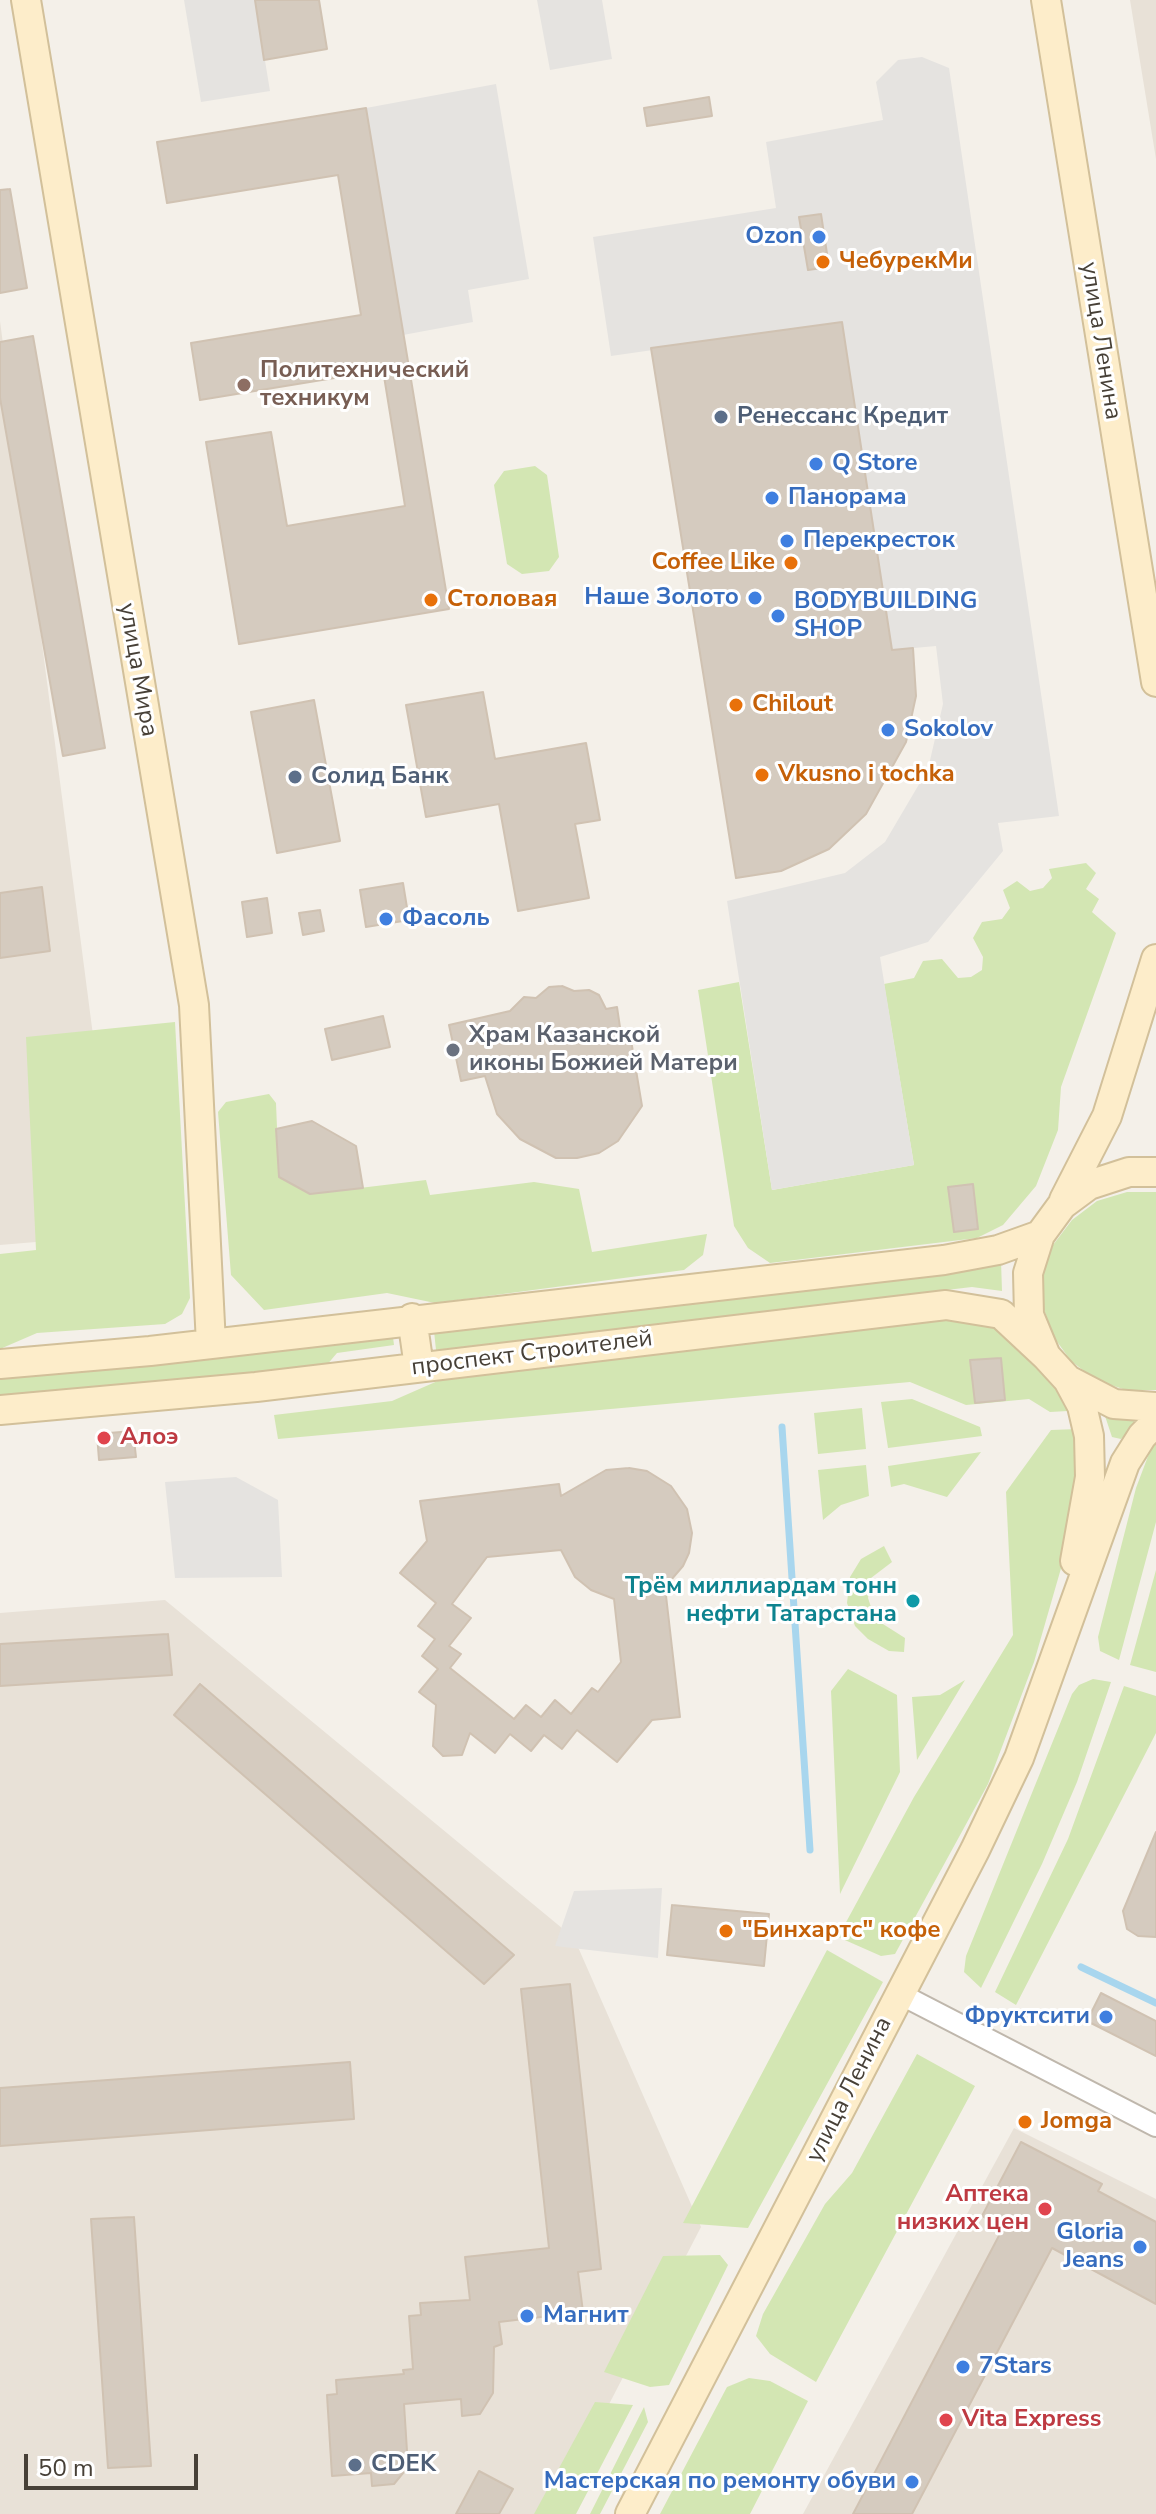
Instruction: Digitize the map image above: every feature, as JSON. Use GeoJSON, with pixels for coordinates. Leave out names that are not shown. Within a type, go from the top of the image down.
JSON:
{"type":"FeatureCollection","features":[{"type":"Feature","properties":{"kind":"street","name":"улица Мира"},"geometry":{"type":"LineString","coordinates":[[26,0],[194,1005],[211,1344]]}},
{"type":"Feature","properties":{"kind":"street","name":"улица Ленина"},"geometry":{"type":"LineString","coordinates":[[1046,0],[1156,682]]}},
{"type":"Feature","properties":{"kind":"street"},"geometry":{"type":"LineString","coordinates":[[1046,1356],[1029,1315],[1028,1273],[1040,1235],[1062,1205],[1107,1116],[1156,959]]}},
{"type":"Feature","properties":{"kind":"street"},"geometry":{"type":"LineString","coordinates":[[1062,1205],[1089,1185],[1129,1172],[1156,1172]]}},
{"type":"Feature","properties":{"kind":"street","name":"проспект Строителей"},"geometry":{"type":"LineString","coordinates":[[0,1364],[211,1344],[412,1318],[944,1260],[998,1250],[1040,1235]]}},
{"type":"Feature","properties":{"kind":"street","name":"проспект Строителей"},"geometry":{"type":"LineString","coordinates":[[0,1410],[256,1387],[946,1305],[1001,1314],[1068,1380]]}},
{"type":"Feature","properties":{"kind":"street"},"geometry":{"type":"LineString","coordinates":[[412,1318],[419,1367]]}},
{"type":"Feature","properties":{"kind":"street"},"geometry":{"type":"LineString","coordinates":[[1068,1380],[1114,1404],[1156,1407]]}},
{"type":"Feature","properties":{"kind":"street"},"geometry":{"type":"LineString","coordinates":[[1057,1659],[1090,1477],[1089,1436],[1082,1406],[1068,1380]]}},
{"type":"Feature","properties":{"kind":"street"},"geometry":{"type":"LineString","coordinates":[[1057,1659],[1125,1463],[1142,1436],[1156,1422]]}},
{"type":"Feature","properties":{"kind":"street","name":"улица Ленина"},"geometry":{"type":"LineString","coordinates":[[630,2514],[1019,1758],[1057,1659]]}},
{"type":"Feature","properties":{"kind":"street"},"geometry":{"type":"LineString","coordinates":[[900,1994],[1156,2126]]}},
{"type":"Feature","properties":{"kind":"shaded area"},"geometry":{"type":"Polygon","coordinates":[[[184,0],[255,0],[270,91],[201,102],[184,0]]]}},
{"type":"Feature","properties":{"kind":"shaded area"},"geometry":{"type":"Polygon","coordinates":[[[537,0],[602,0],[612,59],[550,70],[537,0]]]}},
{"type":"Feature","properties":{"kind":"shaded area"},"geometry":{"type":"Polygon","coordinates":[[[1130,0],[1156,0],[1156,159],[1130,0]]]}},
{"type":"Feature","properties":{"kind":"shaded area"},"geometry":{"type":"Polygon","coordinates":[[[922,57],[949,68],[1059,816],[998,823],[1003,851],[928,942],[880,957],[914,1165],[772,1190],[727,901],[845,873],[885,842],[928,769],[943,704],[936,646],[892,650],[842,323],[611,356],[593,237],[776,208],[766,142],[883,120],[876,82],[898,60],[922,57]]]}},
{"type":"Feature","properties":{"kind":"shaded area"},"geometry":{"type":"Polygon","coordinates":[[[496,84],[529,279],[468,290],[473,322],[403,335],[366,108],[496,84]]]}},
{"type":"Feature","properties":{"kind":"shaded area"},"geometry":{"type":"Polygon","coordinates":[[[0,321],[119,1235],[0,1245],[0,321]]]}},
{"type":"Feature","properties":{"kind":"shaded area"},"geometry":{"type":"Polygon","coordinates":[[[236,1477],[278,1500],[282,1577],[175,1578],[165,1482],[236,1477]]]}},
{"type":"Feature","properties":{"kind":"shaded area"},"geometry":{"type":"Polygon","coordinates":[[[165,1600],[574,1938],[701,2227],[552,2514],[0,2514],[0,1613],[165,1600]]]}},
{"type":"Feature","properties":{"kind":"shaded area"},"geometry":{"type":"Polygon","coordinates":[[[662,1888],[658,1958],[555,1946],[574,1891],[662,1888]]]}},
{"type":"Feature","properties":{"kind":"shaded area"},"geometry":{"type":"Polygon","coordinates":[[[1014,2128],[1156,2199],[1156,2514],[803,2514],[1014,2128]]]}},
{"type":"Feature","properties":{"kind":"green space"},"geometry":{"type":"Polygon","coordinates":[[[535,466],[547,475],[559,557],[549,571],[522,574],[507,564],[494,485],[504,471],[535,466]]]}},
{"type":"Feature","properties":{"kind":"green space"},"geometry":{"type":"Polygon","coordinates":[[[1086,863],[1096,873],[1086,889],[1099,899],[1092,912],[1116,933],[1061,1087],[1058,1130],[1036,1186],[1003,1225],[977,1238],[770,1263],[748,1248],[734,1226],[698,990],[739,982],[772,1190],[914,1165],[884,984],[914,978],[923,961],[942,959],[958,978],[971,977],[982,970],[983,957],[973,938],[982,922],[1002,919],[1010,908],[1003,890],[1017,881],[1030,891],[1043,888],[1052,878],[1049,869],[1086,863]]]}},
{"type":"Feature","properties":{"kind":"green space"},"geometry":{"type":"Polygon","coordinates":[[[175,1022],[190,1298],[182,1314],[165,1324],[37,1333],[0,1349],[0,1254],[36,1250],[26,1037],[175,1022]]]}},
{"type":"Feature","properties":{"kind":"green space"},"geometry":{"type":"Polygon","coordinates":[[[269,1094],[276,1103],[279,1177],[310,1194],[426,1180],[430,1195],[534,1182],[579,1189],[592,1252],[707,1234],[703,1255],[684,1270],[435,1303],[387,1293],[264,1310],[231,1275],[218,1112],[226,1102],[269,1094]]]}},
{"type":"Feature","properties":{"kind":"green space"},"geometry":{"type":"Polygon","coordinates":[[[1127,1192],[1156,1192],[1156,1390],[1126,1390],[1096,1380],[1071,1361],[1053,1336],[1043,1306],[1043,1275],[1053,1245],[1072,1220],[1097,1201],[1127,1192]]]}},
{"type":"Feature","properties":{"kind":"green space"},"geometry":{"type":"Polygon","coordinates":[[[1001,1261],[1002,1291],[972,1287],[436,1350],[434,1331],[972,1270],[1001,1261]]]}},
{"type":"Feature","properties":{"kind":"green space"},"geometry":{"type":"Polygon","coordinates":[[[940,1320],[993,1326],[1021,1346],[1057,1388],[1068,1411],[1050,1412],[1029,1399],[966,1405],[910,1382],[278,1439],[274,1415],[392,1401],[449,1376],[940,1320]]]}},
{"type":"Feature","properties":{"kind":"green space"},"geometry":{"type":"Polygon","coordinates":[[[393,1337],[394,1345],[337,1353],[326,1366],[0,1400],[0,1379],[393,1337]]]}},
{"type":"Feature","properties":{"kind":"green space"},"geometry":{"type":"Polygon","coordinates":[[[912,1399],[980,1427],[982,1436],[888,1448],[881,1402],[912,1399]]]}},
{"type":"Feature","properties":{"kind":"green space"},"geometry":{"type":"Polygon","coordinates":[[[862,1408],[866,1449],[818,1454],[814,1413],[862,1408]]]}},
{"type":"Feature","properties":{"kind":"green space"},"geometry":{"type":"Polygon","coordinates":[[[1104,1413],[1133,1416],[1135,1425],[1121,1439],[1112,1437],[1104,1413]]]}},
{"type":"Feature","properties":{"kind":"green space"},"geometry":{"type":"Polygon","coordinates":[[[1078,1429],[1082,1466],[1066,1551],[1034,1662],[988,1784],[895,1954],[881,1956],[838,1937],[914,1797],[1013,1635],[1006,1492],[1051,1430],[1078,1429]]]}},
{"type":"Feature","properties":{"kind":"green space"},"geometry":{"type":"Polygon","coordinates":[[[1153,1443],[1156,1444],[1156,1522],[1119,1660],[1100,1651],[1098,1637],[1136,1488],[1153,1443]]]}},
{"type":"Feature","properties":{"kind":"green space"},"geometry":{"type":"Polygon","coordinates":[[[981,1452],[947,1497],[904,1484],[891,1487],[888,1466],[981,1452]]]}},
{"type":"Feature","properties":{"kind":"green space"},"geometry":{"type":"Polygon","coordinates":[[[866,1465],[869,1496],[841,1505],[823,1520],[818,1470],[866,1465]]]}},
{"type":"Feature","properties":{"kind":"green space"},"geometry":{"type":"Polygon","coordinates":[[[884,1546],[892,1562],[871,1578],[868,1598],[875,1619],[905,1638],[904,1652],[889,1651],[868,1639],[855,1626],[847,1603],[850,1577],[861,1559],[884,1546]]]}},
{"type":"Feature","properties":{"kind":"green space"},"geometry":{"type":"Polygon","coordinates":[[[1156,1570],[1156,1672],[1130,1665],[1156,1570]]]}},
{"type":"Feature","properties":{"kind":"green space"},"geometry":{"type":"Polygon","coordinates":[[[848,1669],[897,1695],[900,1772],[840,1894],[831,1691],[848,1669]]]}},
{"type":"Feature","properties":{"kind":"green space"},"geometry":{"type":"Polygon","coordinates":[[[1093,1679],[1111,1682],[1077,1782],[1042,1864],[981,1988],[964,1972],[966,1956],[1072,1694],[1079,1685],[1093,1679]]]}},
{"type":"Feature","properties":{"kind":"green space"},"geometry":{"type":"Polygon","coordinates":[[[965,1680],[917,1760],[912,1697],[940,1695],[965,1680]]]}},
{"type":"Feature","properties":{"kind":"green space"},"geometry":{"type":"Polygon","coordinates":[[[1124,1686],[1156,1696],[1156,1733],[1016,2005],[995,1992],[1068,1839],[1124,1686]]]}},
{"type":"Feature","properties":{"kind":"green space"},"geometry":{"type":"Polygon","coordinates":[[[827,1950],[883,1982],[748,2228],[683,2223],[827,1950]]]}},
{"type":"Feature","properties":{"kind":"green space"},"geometry":{"type":"Polygon","coordinates":[[[917,2054],[975,2086],[816,2382],[770,2354],[756,2336],[763,2314],[825,2204],[852,2173],[917,2054]]]}},
{"type":"Feature","properties":{"kind":"green space"},"geometry":{"type":"Polygon","coordinates":[[[720,2255],[728,2265],[669,2385],[650,2387],[604,2372],[663,2256],[720,2255]]]}},
{"type":"Feature","properties":{"kind":"green space"},"geometry":{"type":"Polygon","coordinates":[[[749,2378],[770,2381],[808,2401],[750,2514],[660,2514],[727,2387],[749,2378]]]}},
{"type":"Feature","properties":{"kind":"green space"},"geometry":{"type":"Polygon","coordinates":[[[595,2402],[633,2405],[576,2514],[534,2514],[595,2402]]]}},
{"type":"Feature","properties":{"kind":"green space"},"geometry":{"type":"Polygon","coordinates":[[[644,2407],[648,2422],[600,2514],[590,2514],[644,2407]]]}},
{"type":"Feature","properties":{"kind":"building"},"geometry":{"type":"Polygon","coordinates":[[[255,0],[319,0],[327,49],[264,60],[255,0]]]}},
{"type":"Feature","properties":{"kind":"building"},"geometry":{"type":"Polygon","coordinates":[[[709,97],[712,116],[647,126],[644,108],[709,97]]]}},
{"type":"Feature","properties":{"kind":"building","name":"Политехнический техникум"},"geometry":{"type":"Polygon","coordinates":[[[366,108],[449,609],[239,644],[206,442],[271,432],[287,526],[405,506],[383,370],[200,400],[191,343],[361,315],[338,175],[167,203],[157,142],[366,108]]]}},
{"type":"Feature","properties":{"kind":"building"},"geometry":{"type":"Polygon","coordinates":[[[10,189],[27,288],[0,293],[0,190],[10,189]]]}},
{"type":"Feature","properties":{"kind":"building"},"geometry":{"type":"Polygon","coordinates":[[[821,214],[829,267],[808,270],[799,217],[821,214]]]}},
{"type":"Feature","properties":{"kind":"building","name":"Панорама"},"geometry":{"type":"Polygon","coordinates":[[[842,322],[892,650],[913,648],[916,696],[906,742],[866,814],[829,849],[781,871],[736,878],[651,348],[842,322]]]}},
{"type":"Feature","properties":{"kind":"building"},"geometry":{"type":"Polygon","coordinates":[[[33,336],[105,748],[63,756],[0,398],[0,342],[33,336]]]}},
{"type":"Feature","properties":{"kind":"building"},"geometry":{"type":"Polygon","coordinates":[[[483,692],[495,759],[586,743],[600,820],[575,824],[589,898],[518,911],[499,804],[426,817],[406,705],[483,692]]]}},
{"type":"Feature","properties":{"kind":"building","name":"Солид Банк"},"geometry":{"type":"Polygon","coordinates":[[[314,700],[340,841],[277,853],[251,712],[314,700]]]}},
{"type":"Feature","properties":{"kind":"building"},"geometry":{"type":"Polygon","coordinates":[[[403,883],[409,920],[366,927],[360,890],[403,883]]]}},
{"type":"Feature","properties":{"kind":"building"},"geometry":{"type":"Polygon","coordinates":[[[42,887],[50,951],[0,958],[0,893],[42,887]]]}},
{"type":"Feature","properties":{"kind":"building"},"geometry":{"type":"Polygon","coordinates":[[[267,898],[272,933],[247,937],[242,902],[267,898]]]}},
{"type":"Feature","properties":{"kind":"building"},"geometry":{"type":"Polygon","coordinates":[[[320,910],[324,931],[303,935],[299,913],[320,910]]]}},
{"type":"Feature","properties":{"kind":"building"},"geometry":{"type":"Polygon","coordinates":[[[562,986],[574,991],[589,990],[599,995],[606,1009],[617,1007],[622,1041],[631,1040],[642,1106],[618,1141],[599,1153],[577,1158],[556,1158],[520,1139],[497,1114],[485,1076],[461,1081],[449,1025],[510,1011],[524,997],[536,998],[549,987],[562,986]]]}},
{"type":"Feature","properties":{"kind":"building"},"geometry":{"type":"Polygon","coordinates":[[[383,1016],[390,1047],[332,1060],[325,1029],[383,1016]]]}},
{"type":"Feature","properties":{"kind":"building"},"geometry":{"type":"Polygon","coordinates":[[[312,1121],[356,1146],[363,1188],[310,1194],[279,1177],[276,1129],[312,1121]]]}},
{"type":"Feature","properties":{"kind":"building"},"geometry":{"type":"Polygon","coordinates":[[[973,1184],[978,1229],[954,1232],[948,1187],[973,1184]]]}},
{"type":"Feature","properties":{"kind":"building"},"geometry":{"type":"Polygon","coordinates":[[[1001,1358],[1005,1400],[975,1403],[970,1360],[1001,1358]]]}},
{"type":"Feature","properties":{"kind":"building"},"geometry":{"type":"Polygon","coordinates":[[[133,1431],[136,1457],[99,1460],[97,1434],[133,1431]]]}},
{"type":"Feature","properties":{"kind":"building"},"geometry":{"type":"Polygon","coordinates":[[[629,1468],[647,1471],[671,1486],[687,1509],[692,1533],[689,1553],[683,1566],[665,1587],[680,1717],[652,1720],[617,1762],[577,1730],[562,1749],[544,1735],[531,1751],[510,1734],[495,1753],[470,1733],[462,1755],[443,1756],[433,1746],[436,1705],[419,1692],[438,1669],[422,1656],[435,1639],[418,1626],[436,1603],[400,1573],[427,1541],[420,1501],[559,1484],[561,1496],[606,1470],[629,1468]],[[561,1550],[487,1557],[452,1604],[471,1618],[449,1646],[461,1654],[450,1668],[514,1719],[526,1705],[541,1717],[555,1700],[571,1714],[592,1688],[598,1692],[621,1662],[614,1599],[591,1590],[575,1577],[561,1550]]]}},
{"type":"Feature","properties":{"kind":"building"},"geometry":{"type":"Polygon","coordinates":[[[168,1634],[172,1675],[0,1686],[0,1644],[168,1634]]]}},
{"type":"Feature","properties":{"kind":"building"},"geometry":{"type":"Polygon","coordinates":[[[200,1684],[514,1955],[484,1984],[174,1715],[200,1684]]]}},
{"type":"Feature","properties":{"kind":"building"},"geometry":{"type":"Polygon","coordinates":[[[1156,1832],[1156,1937],[1138,1936],[1127,1929],[1123,1911],[1156,1832]]]}},
{"type":"Feature","properties":{"kind":"building"},"geometry":{"type":"Polygon","coordinates":[[[672,1905],[769,1914],[764,1966],[667,1955],[672,1905]]]}},
{"type":"Feature","properties":{"kind":"building"},"geometry":{"type":"Polygon","coordinates":[[[570,1984],[601,2269],[578,2272],[583,2312],[499,2322],[502,2344],[494,2347],[493,2393],[480,2414],[462,2416],[461,2399],[404,2404],[408,2467],[394,2484],[372,2486],[371,2473],[332,2476],[327,2395],[337,2394],[336,2380],[404,2374],[403,2370],[413,2369],[409,2316],[421,2315],[420,2303],[470,2300],[465,2257],[549,2248],[521,1989],[570,1984]]]}},
{"type":"Feature","properties":{"kind":"building"},"geometry":{"type":"Polygon","coordinates":[[[1101,1993],[1156,2021],[1156,2056],[1087,2021],[1101,1993]]]}},
{"type":"Feature","properties":{"kind":"building"},"geometry":{"type":"Polygon","coordinates":[[[350,2062],[354,2119],[0,2146],[0,2088],[350,2062]]]}},
{"type":"Feature","properties":{"kind":"building"},"geometry":{"type":"Polygon","coordinates":[[[1021,2142],[1102,2184],[1098,2191],[1156,2222],[1156,2304],[1052,2248],[912,2514],[853,2514],[1003,2228],[982,2216],[1021,2142]]]}},
{"type":"Feature","properties":{"kind":"building"},"geometry":{"type":"Polygon","coordinates":[[[134,2217],[151,2466],[108,2468],[91,2219],[134,2217]]]}},
{"type":"Feature","properties":{"kind":"building"},"geometry":{"type":"Polygon","coordinates":[[[479,2471],[513,2489],[499,2514],[456,2514],[479,2471]]]}},
{"type":"Feature","properties":{"kind":"waterway"},"geometry":{"type":"LineString","coordinates":[[782,1427],[810,1850]]}},
{"type":"Feature","properties":{"kind":"waterway"},"geometry":{"type":"LineString","coordinates":[[1081,1967],[1156,2003]]}},
{"type":"Feature","properties":{"kind":"place","name":"Ozon"},"geometry":{"type":"Point","coordinates":[819,237]}},
{"type":"Feature","properties":{"kind":"place","name":"ЧебурекМи"},"geometry":{"type":"Point","coordinates":[823,262]}},
{"type":"Feature","properties":{"kind":"place","name":"Политехнический техникум"},"geometry":{"type":"Point","coordinates":[244,385]}},
{"type":"Feature","properties":{"kind":"place","name":"Ренессанс Кредит"},"geometry":{"type":"Point","coordinates":[721,417]}},
{"type":"Feature","properties":{"kind":"place","name":"Q Store"},"geometry":{"type":"Point","coordinates":[816,464]}},
{"type":"Feature","properties":{"kind":"place","name":"Панорама"},"geometry":{"type":"Point","coordinates":[772,498]}},
{"type":"Feature","properties":{"kind":"place","name":"Перекресток"},"geometry":{"type":"Point","coordinates":[787,541]}},
{"type":"Feature","properties":{"kind":"place","name":"Coffee Like"},"geometry":{"type":"Point","coordinates":[791,563]}},
{"type":"Feature","properties":{"kind":"place","name":"Наше Золото"},"geometry":{"type":"Point","coordinates":[755,598]}},
{"type":"Feature","properties":{"kind":"place","name":"Столовая"},"geometry":{"type":"Point","coordinates":[431,600]}},
{"type":"Feature","properties":{"kind":"place","name":"BODYBUILDING SHOP"},"geometry":{"type":"Point","coordinates":[778,616]}},
{"type":"Feature","properties":{"kind":"place","name":"Chilout"},"geometry":{"type":"Point","coordinates":[736,705]}},
{"type":"Feature","properties":{"kind":"place","name":"Sokolov"},"geometry":{"type":"Point","coordinates":[888,730]}},
{"type":"Feature","properties":{"kind":"place","name":"Vkusno i tochka"},"geometry":{"type":"Point","coordinates":[762,775]}},
{"type":"Feature","properties":{"kind":"place","name":"Солид Банк"},"geometry":{"type":"Point","coordinates":[295,777]}},
{"type":"Feature","properties":{"kind":"place","name":"Фасоль"},"geometry":{"type":"Point","coordinates":[386,919]}},
{"type":"Feature","properties":{"kind":"place","name":"Храм Казанской иконы Божией Матери"},"geometry":{"type":"Point","coordinates":[453,1050]}},
{"type":"Feature","properties":{"kind":"place","name":"Алоэ"},"geometry":{"type":"Point","coordinates":[104,1438]}},
{"type":"Feature","properties":{"kind":"place","name":"Трём миллиардам тонн нефти Татарстана"},"geometry":{"type":"Point","coordinates":[913,1601]}},
{"type":"Feature","properties":{"kind":"place","name":"\"Бинхартс\" кофе"},"geometry":{"type":"Point","coordinates":[726,1931]}},
{"type":"Feature","properties":{"kind":"place","name":"Фруктсити"},"geometry":{"type":"Point","coordinates":[1106,2017]}},
{"type":"Feature","properties":{"kind":"place","name":"Jomga"},"geometry":{"type":"Point","coordinates":[1025,2122]}},
{"type":"Feature","properties":{"kind":"place","name":"Аптека низких цен"},"geometry":{"type":"Point","coordinates":[1045,2209]}},
{"type":"Feature","properties":{"kind":"place","name":"Gloria Jeans"},"geometry":{"type":"Point","coordinates":[1140,2247]}},
{"type":"Feature","properties":{"kind":"place","name":"Магнит"},"geometry":{"type":"Point","coordinates":[527,2316]}},
{"type":"Feature","properties":{"kind":"place","name":"7Stars"},"geometry":{"type":"Point","coordinates":[963,2367]}},
{"type":"Feature","properties":{"kind":"place","name":"Vita Express"},"geometry":{"type":"Point","coordinates":[946,2420]}},
{"type":"Feature","properties":{"kind":"place","name":"CDEK"},"geometry":{"type":"Point","coordinates":[355,2465]}},
{"type":"Feature","properties":{"kind":"place","name":"Мастерская по ремонту обуви"},"geometry":{"type":"Point","coordinates":[912,2482]}}]}
